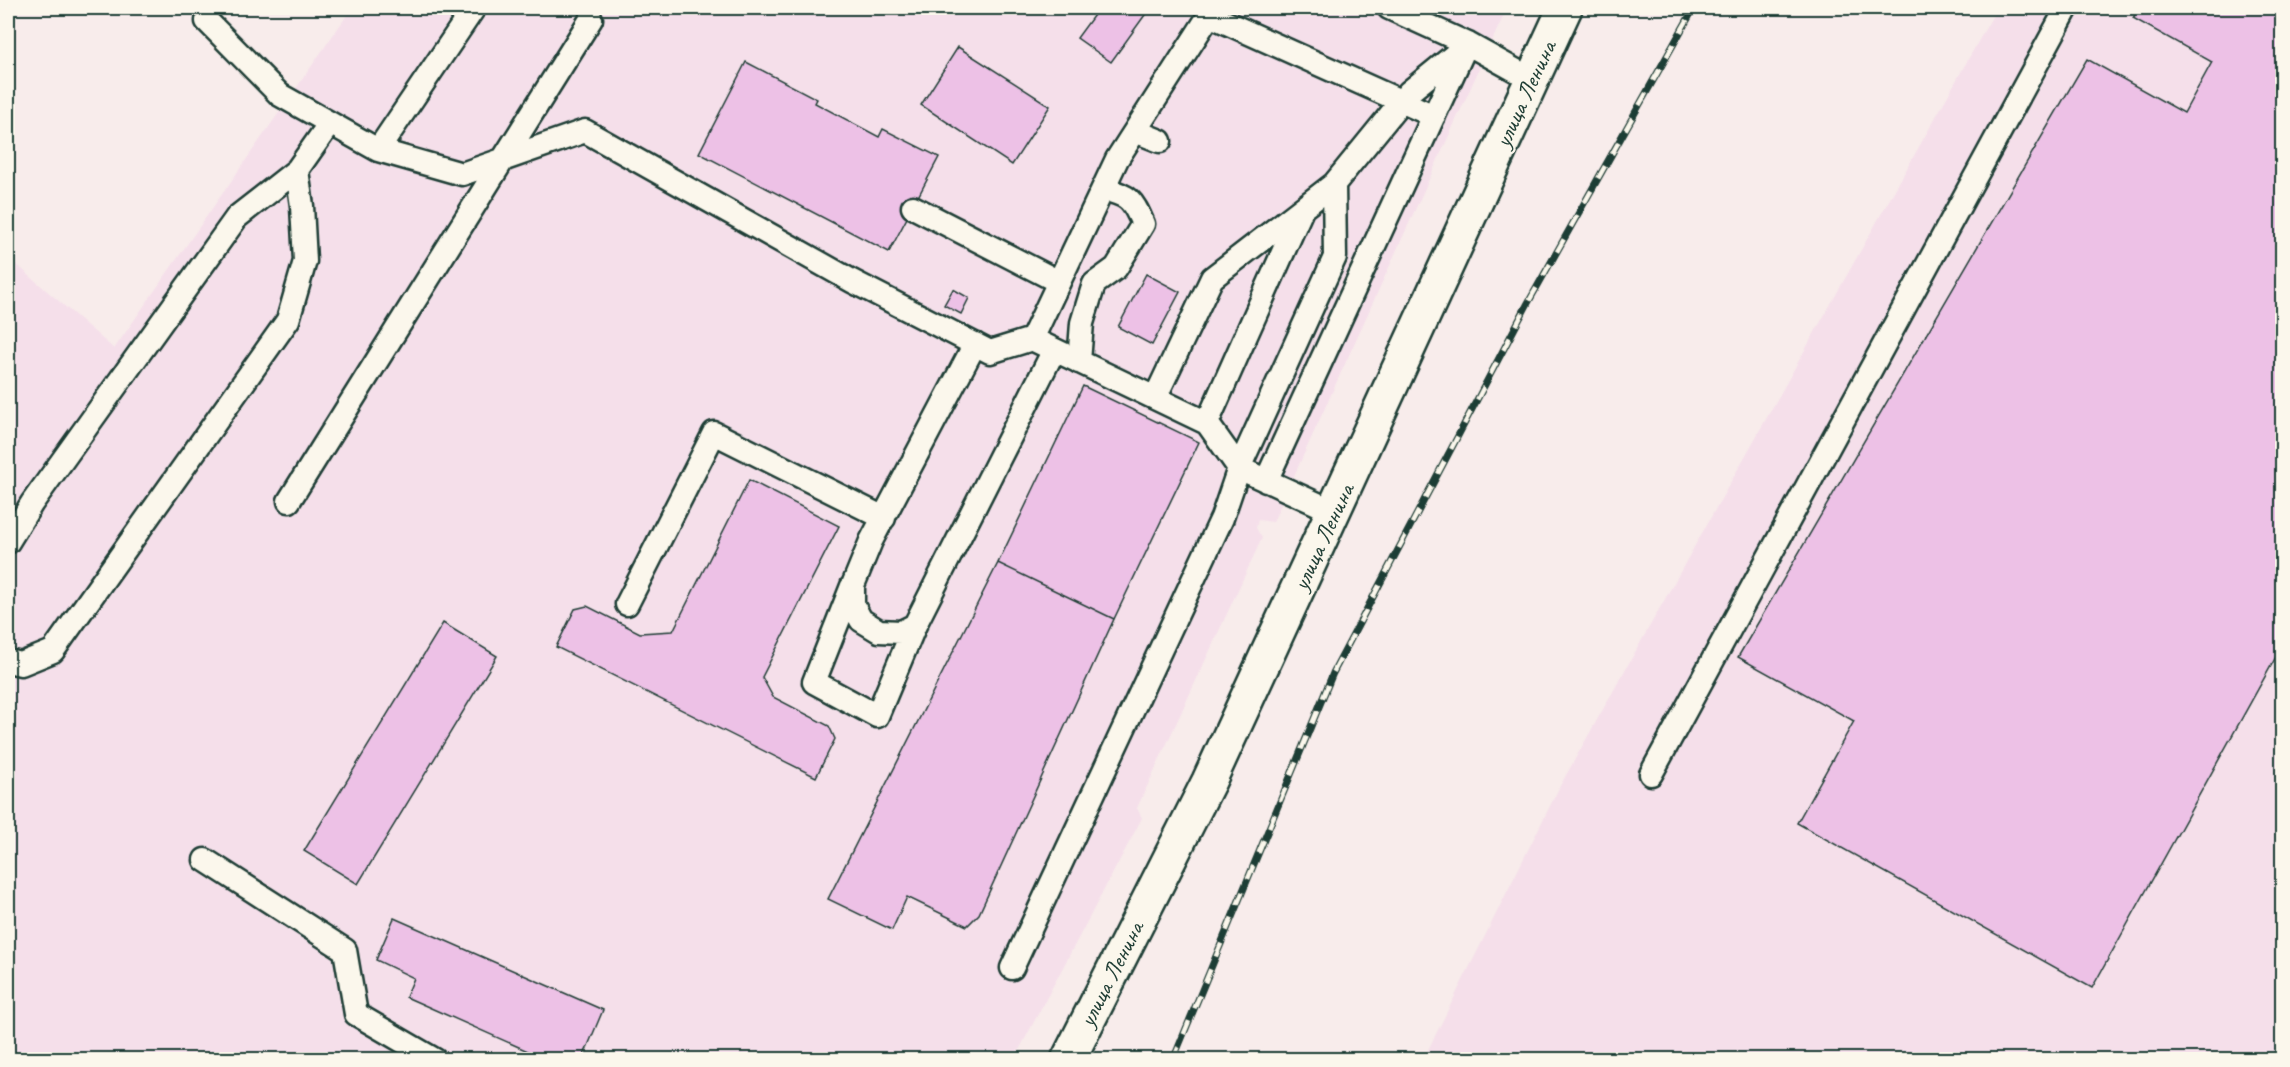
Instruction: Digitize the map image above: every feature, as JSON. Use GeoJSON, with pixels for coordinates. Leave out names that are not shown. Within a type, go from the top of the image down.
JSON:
{"type":"FeatureCollection","features":[{"type":"Feature","properties":{"kind":"main road","name":"улица Ленина"},"geometry":{"type":"LineString","coordinates":[[1068,1059],[1209,781],[1335,512],[1531,79],[1566,8]]}},
{"type":"Feature","properties":{"kind":"lane"},"geometry":{"type":"LineString","coordinates":[[378,150],[474,8]]}},
{"type":"Feature","properties":{"kind":"lane"},"geometry":{"type":"LineString","coordinates":[[1389,8],[1467,44],[1531,79]]}},
{"type":"Feature","properties":{"kind":"lane"},"geometry":{"type":"LineString","coordinates":[[1651,774],[2067,8]]}},
{"type":"Feature","properties":{"kind":"lane"},"geometry":{"type":"LineString","coordinates":[[1032,339],[1117,159],[1212,11],[1434,116]]}},
{"type":"Feature","properties":{"kind":"lane"},"geometry":{"type":"LineString","coordinates":[[289,501],[591,19]]}},
{"type":"Feature","properties":{"kind":"lane"},"geometry":{"type":"LineString","coordinates":[[207,21],[280,95],[378,150],[462,174],[585,131],[852,281],[990,352],[1032,339],[1207,423],[1239,468],[1335,512]]}},
{"type":"Feature","properties":{"kind":"lane"},"geometry":{"type":"LineString","coordinates":[[1155,398],[1212,278],[1334,184],[1409,92],[1467,44]]}},
{"type":"Feature","properties":{"kind":"lane"},"geometry":{"type":"LineString","coordinates":[[1266,481],[1467,44]]}},
{"type":"Feature","properties":{"kind":"lane"},"geometry":{"type":"LineString","coordinates":[[8,542],[39,493],[237,217],[297,170],[330,123]]}},
{"type":"Feature","properties":{"kind":"lane"},"geometry":{"type":"LineString","coordinates":[[1135,131],[1160,141]]}},
{"type":"Feature","properties":{"kind":"lane"},"geometry":{"type":"LineString","coordinates":[[8,661],[21,664],[53,651],[288,320],[305,261],[303,207],[297,170]]}},
{"type":"Feature","properties":{"kind":"lane"},"geometry":{"type":"LineString","coordinates":[[1012,968],[1222,518],[1239,468],[1335,257],[1334,184]]}},
{"type":"Feature","properties":{"kind":"lane"},"geometry":{"type":"LineString","coordinates":[[1079,362],[1082,323],[1094,284],[1116,268],[1143,224],[1135,204],[1118,193],[1103,189]]}},
{"type":"Feature","properties":{"kind":"lane"},"geometry":{"type":"LineString","coordinates":[[913,207],[1059,282]]}},
{"type":"Feature","properties":{"kind":"lane"},"geometry":{"type":"LineString","coordinates":[[1207,423],[1302,210]]}},
{"type":"Feature","properties":{"kind":"lane"},"geometry":{"type":"LineString","coordinates":[[975,344],[884,518],[853,585],[814,682],[877,716],[915,625],[1054,350]]}},
{"type":"Feature","properties":{"kind":"lane"},"geometry":{"type":"LineString","coordinates":[[627,604],[714,433],[884,518]]}},
{"type":"Feature","properties":{"kind":"lane"},"geometry":{"type":"LineString","coordinates":[[853,585],[854,605],[861,620],[879,631],[901,632],[915,625]]}},
{"type":"Feature","properties":{"kind":"lane"},"geometry":{"type":"LineString","coordinates":[[205,860],[345,950],[356,1014],[435,1059]]}},
{"type":"Feature","properties":{"kind":"shaded area"},"geometry":{"type":"Polygon","coordinates":[[[352,8],[1507,8],[1273,522],[1258,520],[1256,528],[1262,538],[1137,808],[1142,818],[1018,1052],[1011,1059],[8,1059],[8,257],[114,349],[352,8]]]}},
{"type":"Feature","properties":{"kind":"shaded area"},"geometry":{"type":"Polygon","coordinates":[[[1997,8],[2282,8],[2282,1059],[1423,1060],[1561,784],[1997,8]]]}},
{"type":"Feature","properties":{"kind":"building"},"geometry":{"type":"Polygon","coordinates":[[[1099,8],[1150,8],[1111,62],[1077,38],[1099,8]]]}},
{"type":"Feature","properties":{"kind":"building"},"geometry":{"type":"Polygon","coordinates":[[[2139,8],[2282,8],[2282,646],[2092,988],[1797,823],[1854,721],[1738,657],[2087,59],[2184,113],[2212,62],[2133,18],[2139,8]]]}},
{"type":"Feature","properties":{"kind":"building"},"geometry":{"type":"Polygon","coordinates":[[[958,47],[1050,106],[1012,165],[921,105],[958,47]]]}},
{"type":"Feature","properties":{"kind":"building"},"geometry":{"type":"Polygon","coordinates":[[[746,62],[817,99],[815,103],[879,137],[883,129],[939,157],[889,252],[699,153],[746,62]]]}},
{"type":"Feature","properties":{"kind":"building"},"geometry":{"type":"Polygon","coordinates":[[[1146,274],[1180,292],[1152,345],[1118,327],[1146,274]]]}},
{"type":"Feature","properties":{"kind":"building"},"geometry":{"type":"Polygon","coordinates":[[[953,289],[969,298],[961,314],[944,305],[953,289]]]}},
{"type":"Feature","properties":{"kind":"building"},"geometry":{"type":"Polygon","coordinates":[[[1083,386],[1199,442],[1114,619],[998,563],[1083,386]]]}},
{"type":"Feature","properties":{"kind":"building"},"geometry":{"type":"Polygon","coordinates":[[[749,480],[839,526],[762,677],[773,697],[829,726],[835,739],[816,777],[556,647],[575,609],[587,606],[640,633],[673,631],[749,480]]]}},
{"type":"Feature","properties":{"kind":"building"},"geometry":{"type":"Polygon","coordinates":[[[998,563],[1114,619],[979,914],[967,926],[907,897],[892,930],[828,899],[998,563]]]}},
{"type":"Feature","properties":{"kind":"building"},"geometry":{"type":"Polygon","coordinates":[[[443,623],[497,656],[358,884],[304,851],[443,623]]]}},
{"type":"Feature","properties":{"kind":"building"},"geometry":{"type":"Polygon","coordinates":[[[394,918],[603,1010],[582,1060],[548,1060],[406,997],[414,978],[376,960],[394,918]]]}},
{"type":"Feature","properties":{"kind":"railway"},"geometry":{"type":"LineString","coordinates":[[1173,1060],[1333,673],[1528,303],[1694,8]]}}]}
